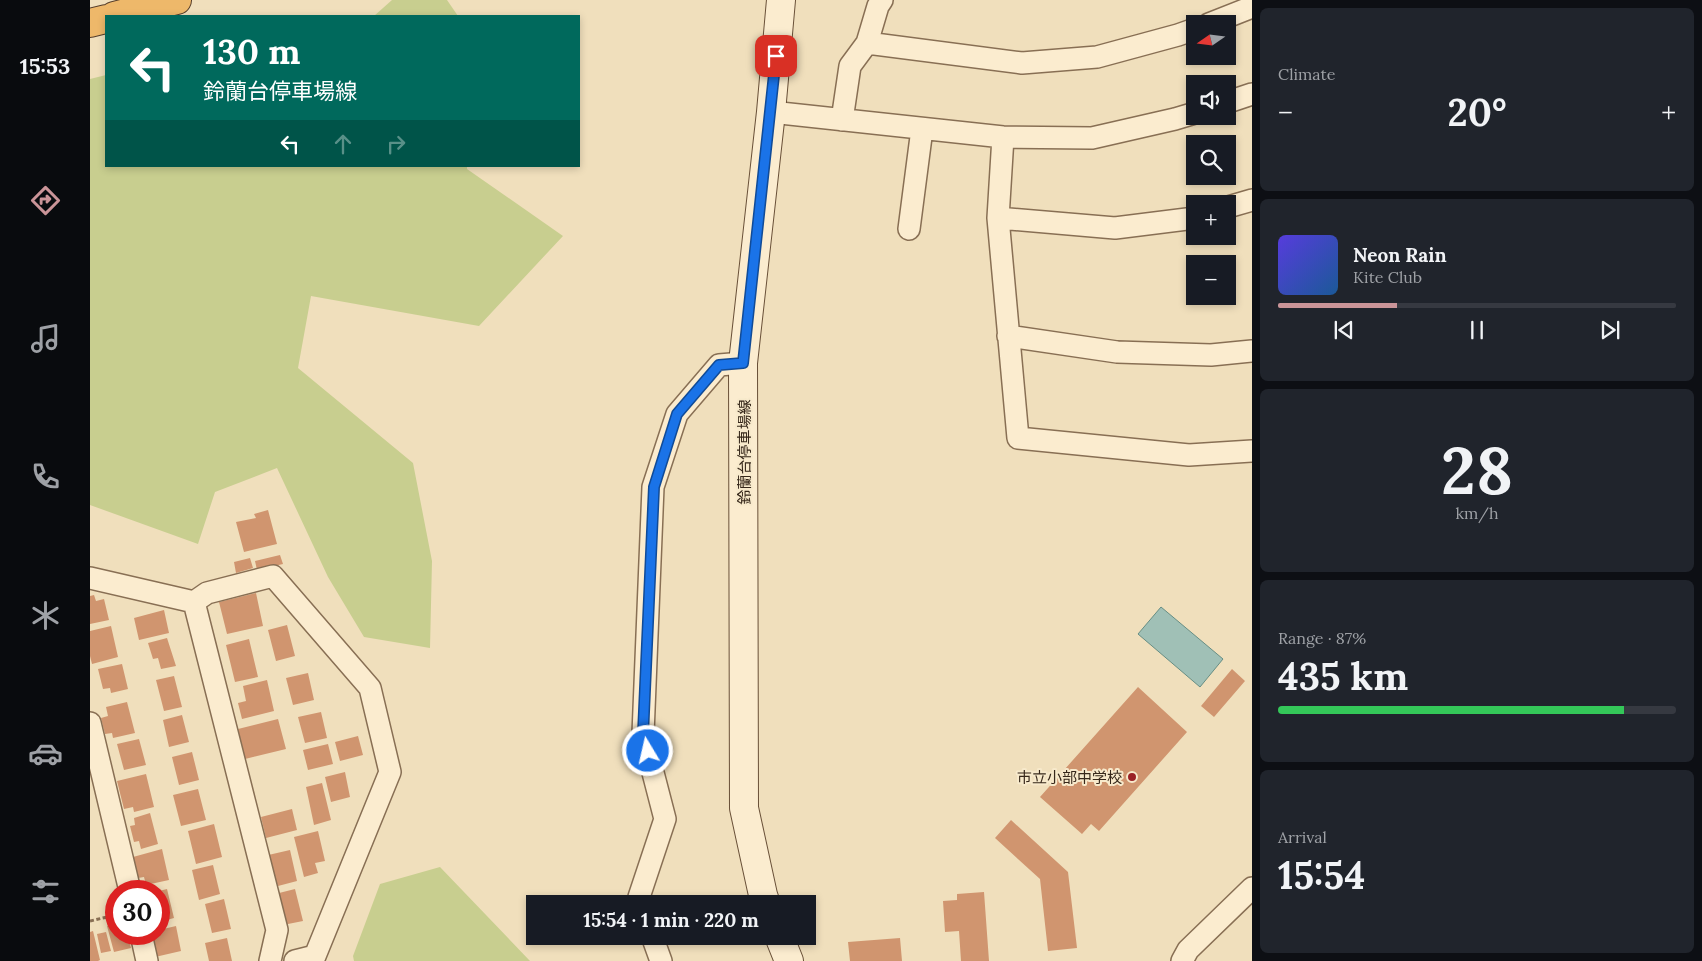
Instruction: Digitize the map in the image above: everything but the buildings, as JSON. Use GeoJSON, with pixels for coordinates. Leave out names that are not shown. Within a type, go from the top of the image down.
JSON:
{"type":"FeatureCollection","features":[{"type":"Feature","properties":{"kind":"highway"},"geometry":{"type":"LineString","coordinates":[[118,15],[178,0]]}},
{"type":"Feature","properties":{"kind":"highway"},"geometry":{"type":"LineString","coordinates":[[90,23],[105,19]]}},
{"type":"Feature","properties":{"kind":"main road","name":"鈴蘭台停車場線"},"geometry":{"type":"LineString","coordinates":[[763,895],[744,808],[743,363],[771,112],[781,0]]}},
{"type":"Feature","properties":{"kind":"main road"},"geometry":{"type":"LineString","coordinates":[[783,945],[789,961]]}},
{"type":"Feature","properties":{"kind":"street"},"geometry":{"type":"LineString","coordinates":[[842,120],[850,66],[867,43],[878,6],[882,0]]}},
{"type":"Feature","properties":{"kind":"street"},"geometry":{"type":"LineString","coordinates":[[1231,15],[1252,7]]}},
{"type":"Feature","properties":{"kind":"street"},"geometry":{"type":"LineString","coordinates":[[867,43],[1022,63],[1097,57],[1186,32]]}},
{"type":"Feature","properties":{"kind":"street"},"geometry":{"type":"LineString","coordinates":[[1236,99],[1252,94]]}},
{"type":"Feature","properties":{"kind":"street"},"geometry":{"type":"LineString","coordinates":[[771,112],[1003,137],[1092,138],[1186,116]]}},
{"type":"Feature","properties":{"kind":"street"},"geometry":{"type":"LineString","coordinates":[[909,229],[922,129]]}},
{"type":"Feature","properties":{"kind":"street"},"geometry":{"type":"LineString","coordinates":[[1003,137],[998,218],[1018,438],[1189,455],[1252,451]]}},
{"type":"Feature","properties":{"kind":"street"},"geometry":{"type":"LineString","coordinates":[[1236,205],[1252,200]]}},
{"type":"Feature","properties":{"kind":"street"},"geometry":{"type":"LineString","coordinates":[[998,218],[1115,228],[1186,219]]}},
{"type":"Feature","properties":{"kind":"street"},"geometry":{"type":"LineString","coordinates":[[1008,336],[1117,352],[1212,355],[1252,351]]}},
{"type":"Feature","properties":{"kind":"street"},"geometry":{"type":"LineString","coordinates":[[639,895],[665,820],[643,734],[654,487],[677,414],[719,365],[743,363]]}},
{"type":"Feature","properties":{"kind":"street"},"geometry":{"type":"LineString","coordinates":[[90,578],[194,602],[207,593],[273,576],[370,688],[390,772],[315,956],[295,961]]}},
{"type":"Feature","properties":{"kind":"street"},"geometry":{"type":"LineString","coordinates":[[194,602],[276,930],[270,961]]}},
{"type":"Feature","properties":{"kind":"street"},"geometry":{"type":"LineString","coordinates":[[90,723],[127,880]]}},
{"type":"Feature","properties":{"kind":"street"},"geometry":{"type":"LineString","coordinates":[[1182,961],[1188,950],[1252,888]]}},
{"type":"Feature","properties":{"kind":"street"},"geometry":{"type":"LineString","coordinates":[[143,945],[147,961]]}},
{"type":"Feature","properties":{"kind":"street"},"geometry":{"type":"LineString","coordinates":[[655,945],[661,961]]}},
{"type":"Feature","properties":{"kind":"path"},"geometry":{"type":"LineString","coordinates":[[90,921],[105,918]]}},
{"type":"Feature","properties":{"kind":"green space"},"geometry":{"type":"Polygon","coordinates":[[[392,0],[447,0],[457,15],[375,15],[392,0]]]}},
{"type":"Feature","properties":{"kind":"green space"},"geometry":{"type":"Polygon","coordinates":[[[105,75],[105,167],[467,167],[467,169],[563,236],[479,326],[311,296],[298,368],[413,463],[432,561],[430,648],[364,637],[328,577],[277,468],[215,492],[198,544],[90,505],[90,79],[105,75]]]}},
{"type":"Feature","properties":{"kind":"green space"},"geometry":{"type":"Polygon","coordinates":[[[440,867],[530,961],[354,961],[353,956],[380,884],[440,867]]]}},
{"type":"Feature","properties":{"kind":"water"},"geometry":{"type":"Polygon","coordinates":[[[1161,607],[1223,659],[1200,687],[1138,634],[1161,607]]]}},
{"type":"Feature","properties":{"kind":"place","name":"市立小部中学校"},"geometry":{"type":"Point","coordinates":[1132,777]}},
{"type":"Feature","properties":{"kind":"route"},"geometry":{"type":"LineString","coordinates":[[648,751],[643,734],[654,487],[677,414],[719,365],[743,363],[776,56]]}}]}
